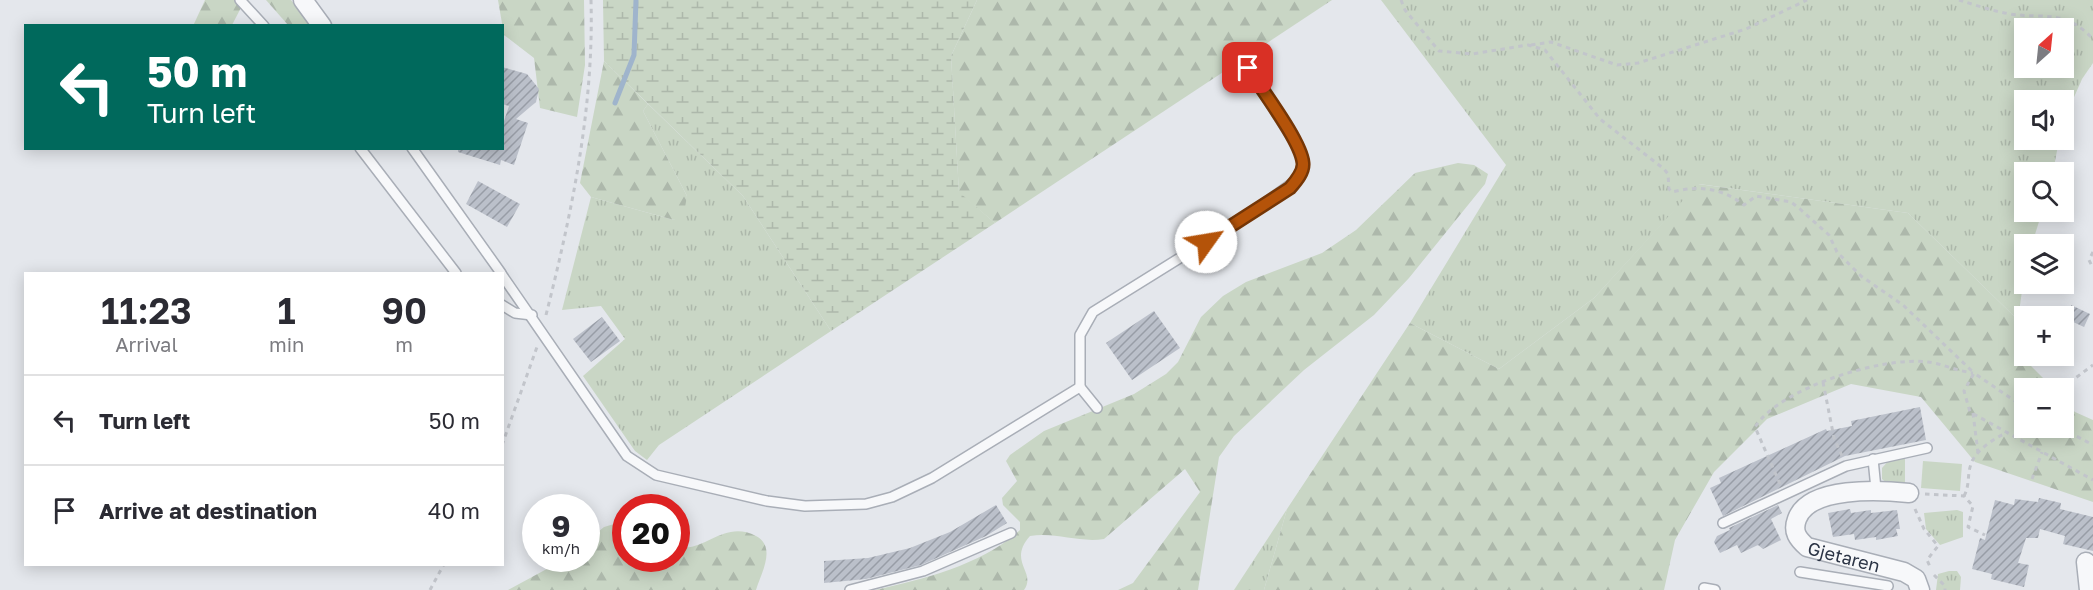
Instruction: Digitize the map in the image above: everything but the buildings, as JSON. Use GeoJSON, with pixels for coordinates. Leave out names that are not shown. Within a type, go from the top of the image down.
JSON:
{"type":"FeatureCollection","features":[{"type":"Feature","properties":{"kind":"street"},"geometry":{"type":"LineString","coordinates":[[303,0],[321,24]]}},
{"type":"Feature","properties":{"kind":"street","name":"Gjetaren"},"geometry":{"type":"LineString","coordinates":[[1909,493],[1876,489],[1830,496],[1812,502],[1799,513],[1794,527],[1798,538],[1807,547],[1862,572],[1904,572],[1916,579],[1920,590]]}},
{"type":"Feature","properties":{"kind":"street"},"geometry":{"type":"LineString","coordinates":[[2086,562],[2089,590]]}},
{"type":"Feature","properties":{"kind":"lane"},"geometry":{"type":"LineString","coordinates":[[240,0],[262,24]]}},
{"type":"Feature","properties":{"kind":"lane"},"geometry":{"type":"LineString","coordinates":[[1097,408],[1080,387],[1080,335],[1093,312],[1244,218],[1297,180],[1303,165],[1299,148],[1248,68]]}},
{"type":"Feature","properties":{"kind":"lane"},"geometry":{"type":"LineString","coordinates":[[362,150],[455,272]]}},
{"type":"Feature","properties":{"kind":"lane"},"geometry":{"type":"LineString","coordinates":[[413,150],[501,272]]}},
{"type":"Feature","properties":{"kind":"lane"},"geometry":{"type":"LineString","coordinates":[[504,277],[627,456],[656,476],[766,501],[805,506],[866,504],[910,489],[1080,387]]}},
{"type":"Feature","properties":{"kind":"lane"},"geometry":{"type":"LineString","coordinates":[[504,306],[514,313],[532,315]]}},
{"type":"Feature","properties":{"kind":"lane"},"geometry":{"type":"LineString","coordinates":[[1723,523],[1846,466],[1927,448]]}},
{"type":"Feature","properties":{"kind":"lane"},"geometry":{"type":"LineString","coordinates":[[1873,459],[1876,489]]}},
{"type":"Feature","properties":{"kind":"lane"},"geometry":{"type":"LineString","coordinates":[[850,590],[906,577],[948,562],[1011,533]]}},
{"type":"Feature","properties":{"kind":"lane"},"geometry":{"type":"LineString","coordinates":[[1800,572],[1862,572],[1888,586]]}},
{"type":"Feature","properties":{"kind":"lane"},"geometry":{"type":"LineString","coordinates":[[1704,588],[1715,590]]}},
{"type":"Feature","properties":{"kind":"path"},"geometry":{"type":"LineString","coordinates":[[504,439],[542,332],[573,201],[585,124],[591,0]]}},
{"type":"Feature","properties":{"kind":"path"},"geometry":{"type":"LineString","coordinates":[[1401,0],[1405,10],[1439,51],[1472,54],[1551,42],[1617,65],[1638,63],[1746,29],[1807,0]]}},
{"type":"Feature","properties":{"kind":"path"},"geometry":{"type":"LineString","coordinates":[[1959,0],[2009,14],[2052,16],[2081,25],[2093,39]]}},
{"type":"Feature","properties":{"kind":"path"},"geometry":{"type":"LineString","coordinates":[[1528,45],[1545,50],[1600,119],[1664,169],[1668,174],[1669,189],[1672,192],[1684,189],[1715,189],[1731,195],[1744,205],[1756,196],[1791,202],[1829,236],[1837,252],[1861,276],[1903,305],[1974,373],[2014,400]]}},
{"type":"Feature","properties":{"kind":"path"},"geometry":{"type":"LineString","coordinates":[[2093,252],[2090,260],[2093,268]]}},
{"type":"Feature","properties":{"kind":"path"},"geometry":{"type":"LineString","coordinates":[[1785,494],[1755,427],[1760,418],[1788,399],[1823,382],[1886,363],[1928,362],[1974,373]]}},
{"type":"Feature","properties":{"kind":"path"},"geometry":{"type":"LineString","coordinates":[[2074,379],[2093,365]]}},
{"type":"Feature","properties":{"kind":"path"},"geometry":{"type":"LineString","coordinates":[[1974,373],[1964,391],[1972,413],[1978,453]]}},
{"type":"Feature","properties":{"kind":"path"},"geometry":{"type":"LineString","coordinates":[[1823,382],[1834,438],[1846,466]]}},
{"type":"Feature","properties":{"kind":"path"},"geometry":{"type":"LineString","coordinates":[[1972,413],[2093,480]]}},
{"type":"Feature","properties":{"kind":"path"},"geometry":{"type":"LineString","coordinates":[[1964,496],[1968,488],[1971,463],[1978,453],[1998,436],[2007,433]]}},
{"type":"Feature","properties":{"kind":"path"},"geometry":{"type":"LineString","coordinates":[[2074,435],[2093,445]]}},
{"type":"Feature","properties":{"kind":"path"},"geometry":{"type":"LineString","coordinates":[[2032,479],[2042,452]]}},
{"type":"Feature","properties":{"kind":"path"},"geometry":{"type":"LineString","coordinates":[[1945,590],[1945,586],[1934,575],[1927,560],[1938,546],[1924,530],[1909,493],[1964,496],[1973,506],[1968,527],[1985,534]]}},
{"type":"Feature","properties":{"kind":"path"},"geometry":{"type":"LineString","coordinates":[[430,590],[443,566]]}},
{"type":"Feature","properties":{"kind":"green space"},"geometry":{"type":"Polygon","coordinates":[[[205,0],[245,0],[233,24],[194,24],[205,0]]]}},
{"type":"Feature","properties":{"kind":"green space"},"geometry":{"type":"Polygon","coordinates":[[[266,0],[291,0],[310,24],[287,24],[266,0]]]}},
{"type":"Feature","properties":{"kind":"green space"},"geometry":{"type":"Polygon","coordinates":[[[498,0],[584,0],[585,65],[577,117],[540,108],[534,58],[504,35],[504,24],[502,24],[498,0]]]}},
{"type":"Feature","properties":{"kind":"green space"},"geometry":{"type":"Polygon","coordinates":[[[603,0],[977,0],[951,56],[959,192],[995,223],[831,331],[743,196],[604,61],[603,0]]]}},
{"type":"Feature","properties":{"kind":"green space"},"geometry":{"type":"Polygon","coordinates":[[[977,0],[1332,0],[995,223],[959,193],[951,56],[977,0]]]}},
{"type":"Feature","properties":{"kind":"green space"},"geometry":{"type":"Polygon","coordinates":[[[1381,0],[2093,0],[2093,63],[2082,79],[2074,97],[2074,90],[2014,90],[2014,150],[2057,150],[2055,162],[2014,162],[2014,222],[2039,222],[2035,234],[2014,234],[2014,294],[2022,294],[2020,306],[2014,306],[2014,316],[1908,213],[1699,184],[1594,298],[1499,369],[1410,323],[1506,165],[1381,0]]]}},
{"type":"Feature","properties":{"kind":"green space"},"geometry":{"type":"Polygon","coordinates":[[[604,61],[648,104],[643,111],[687,196],[684,213],[674,220],[591,197],[580,183],[604,61]]]}},
{"type":"Feature","properties":{"kind":"green space"},"geometry":{"type":"Polygon","coordinates":[[[648,104],[743,196],[831,331],[659,445],[647,460],[635,451],[583,376],[625,339],[601,306],[562,310],[591,197],[674,220],[687,196],[643,111],[648,104]]]}},
{"type":"Feature","properties":{"kind":"green space"},"geometry":{"type":"Polygon","coordinates":[[[1458,163],[1474,165],[1488,174],[1485,184],[1409,278],[1374,315],[1304,370],[1234,436],[1219,457],[1198,590],[1118,590],[1133,583],[1200,492],[1185,469],[1104,539],[1030,536],[1021,553],[1027,578],[1024,590],[875,590],[952,569],[988,553],[1005,542],[1020,530],[1020,522],[1003,505],[1002,498],[1017,481],[1006,461],[1010,455],[1044,431],[1134,394],[1166,374],[1178,362],[1201,317],[1223,296],[1246,282],[1322,253],[1356,230],[1415,173],[1458,163]]]}},
{"type":"Feature","properties":{"kind":"green space"},"geometry":{"type":"Polygon","coordinates":[[[1698,184],[1908,213],[2014,316],[2014,366],[2031,366],[2043,378],[2014,378],[2014,438],[2074,438],[2074,411],[2093,420],[2093,502],[1975,462],[1921,397],[1851,384],[1767,419],[1714,472],[1675,540],[1664,590],[1264,590],[1287,509],[1410,323],[1499,369],[1594,298],[1698,184]]]}},
{"type":"Feature","properties":{"kind":"green space"},"geometry":{"type":"Polygon","coordinates":[[[1905,457],[1905,487],[1890,486],[1882,479],[1882,468],[1890,459],[1905,457]]]}},
{"type":"Feature","properties":{"kind":"green space"},"geometry":{"type":"Polygon","coordinates":[[[1923,461],[1962,464],[1960,491],[1921,488],[1923,461]]]}},
{"type":"Feature","properties":{"kind":"green space"},"geometry":{"type":"Polygon","coordinates":[[[1287,509],[1264,590],[1234,590],[1287,509]]]}},
{"type":"Feature","properties":{"kind":"green space"},"geometry":{"type":"Polygon","coordinates":[[[1957,510],[1963,512],[1963,537],[1940,545],[1926,529],[1924,513],[1957,510]]]}},
{"type":"Feature","properties":{"kind":"green space"},"geometry":{"type":"Polygon","coordinates":[[[612,525],[612,572],[690,572],[690,547],[733,532],[744,532],[762,541],[766,547],[766,561],[756,590],[508,590],[541,572],[600,572],[600,530],[612,525]]]}},
{"type":"Feature","properties":{"kind":"green space"},"geometry":{"type":"Polygon","coordinates":[[[1957,571],[1961,577],[1960,590],[1936,590],[1938,574],[1957,571]]]}},
{"type":"Feature","properties":{"kind":"waterway"},"geometry":{"type":"LineString","coordinates":[[615,103],[634,55],[636,0]]}},
{"type":"Feature","properties":{"kind":"route"},"geometry":{"type":"LineString","coordinates":[[1206,242],[1290,188],[1297,180],[1303,165],[1299,148],[1248,68]]}}]}
